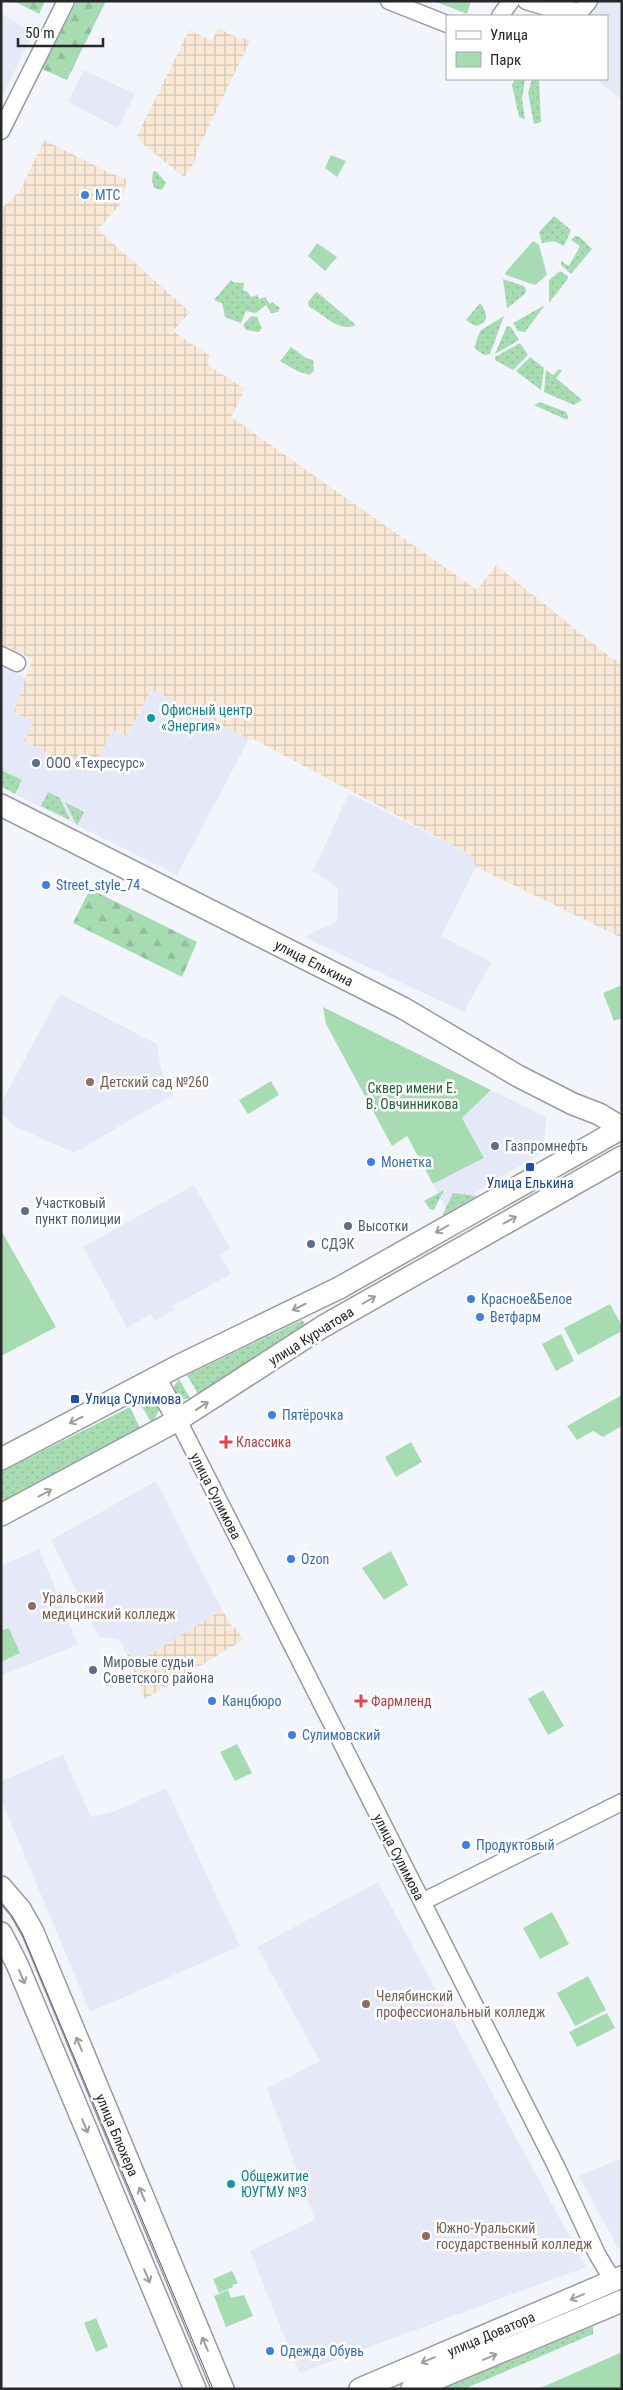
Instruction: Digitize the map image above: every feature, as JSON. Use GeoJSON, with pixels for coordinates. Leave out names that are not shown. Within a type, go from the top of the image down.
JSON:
{"type":"FeatureCollection","features":[{"type":"Feature","properties":{"kind":"main road","name":"улица Елькина"},"geometry":{"type":"LineString","coordinates":[[1,805],[403,1008],[518,1076],[573,1104],[599,1114],[622,1128]]}},
{"type":"Feature","properties":{"kind":"main road","name":"улица Курчатова"},"geometry":{"type":"LineString","coordinates":[[1,1459],[155,1378],[339,1288],[622,1128]]}},
{"type":"Feature","properties":{"kind":"main road","name":"улица Курчатова"},"geometry":{"type":"LineString","coordinates":[[1,1515],[178,1420],[322,1327],[622,1157]]}},
{"type":"Feature","properties":{"kind":"main road"},"geometry":{"type":"LineString","coordinates":[[155,1378],[178,1420]]}},
{"type":"Feature","properties":{"kind":"main road","name":"улица Блюхера"},"geometry":{"type":"LineString","coordinates":[[1,1887],[20,1909],[33,1932],[224,2389]]}},
{"type":"Feature","properties":{"kind":"main road","name":"улица Блюхера"},"geometry":{"type":"LineString","coordinates":[[1,1932],[17,1964],[196,2389]]}},
{"type":"Feature","properties":{"kind":"main road","name":"улица Доватора"},"geometry":{"type":"LineString","coordinates":[[360,2389],[619,2284]]}},
{"type":"Feature","properties":{"kind":"main road","name":"улица Доватора"},"geometry":{"type":"LineString","coordinates":[[412,2389],[622,2301]]}},
{"type":"Feature","properties":{"kind":"street"},"geometry":{"type":"LineString","coordinates":[[1,130],[66,1]]}},
{"type":"Feature","properties":{"kind":"street"},"geometry":{"type":"LineString","coordinates":[[389,1],[446,24]]}},
{"type":"Feature","properties":{"kind":"street"},"geometry":{"type":"LineString","coordinates":[[501,15],[511,1]]}},
{"type":"Feature","properties":{"kind":"street"},"geometry":{"type":"LineString","coordinates":[[526,1],[569,12],[589,1]]}},
{"type":"Feature","properties":{"kind":"street"},"geometry":{"type":"LineString","coordinates":[[1,655],[17,663]]}},
{"type":"Feature","properties":{"kind":"street","name":"улица Сулимова"},"geometry":{"type":"LineString","coordinates":[[178,1420],[598,2254],[619,2284]]}},
{"type":"Feature","properties":{"kind":"street"},"geometry":{"type":"LineString","coordinates":[[422,1902],[622,1802]]}},
{"type":"Feature","properties":{"kind":"shaded area"},"geometry":{"type":"Polygon","coordinates":[[[597,1],[622,1],[622,100],[597,80],[608,80],[608,15],[584,15],[597,1]]]}},
{"type":"Feature","properties":{"kind":"shaded area"},"geometry":{"type":"Polygon","coordinates":[[[1,13],[33,34],[1,99],[1,13]]]}},
{"type":"Feature","properties":{"kind":"shaded area"},"geometry":{"type":"Polygon","coordinates":[[[218,28],[240,39],[241,37],[250,41],[198,149],[194,163],[184,177],[144,145],[137,136],[189,30],[212,41],[218,28]]]}},
{"type":"Feature","properties":{"kind":"shaded area"},"geometry":{"type":"Polygon","coordinates":[[[84,70],[135,94],[118,128],[68,102],[84,70]]]}},
{"type":"Feature","properties":{"kind":"shaded area"},"geometry":{"type":"Polygon","coordinates":[[[44,140],[110,173],[127,179],[121,203],[98,230],[190,312],[173,331],[210,356],[208,365],[245,389],[231,417],[477,590],[496,565],[610,657],[619,662],[622,659],[622,938],[476,867],[471,855],[253,739],[249,739],[152,689],[127,736],[113,730],[89,774],[24,741],[34,722],[14,712],[32,659],[1,644],[1,209],[20,191],[44,140]]]}},
{"type":"Feature","properties":{"kind":"shaded area"},"geometry":{"type":"Polygon","coordinates":[[[1,665],[28,679],[14,710],[100,754],[113,730],[127,736],[153,689],[249,739],[177,875],[1,787],[1,665]]]}},
{"type":"Feature","properties":{"kind":"shaded area"},"geometry":{"type":"Polygon","coordinates":[[[349,793],[471,855],[476,867],[441,936],[491,962],[464,1012],[304,937],[337,921],[338,888],[313,871],[349,793]]]}},
{"type":"Feature","properties":{"kind":"shaded area","name":"Детский сад №260"},"geometry":{"type":"Polygon","coordinates":[[[60,994],[157,1044],[161,1069],[173,1095],[74,1153],[14,1126],[1,1112],[1,1103],[60,994]]]}},
{"type":"Feature","properties":{"kind":"shaded area"},"geometry":{"type":"Polygon","coordinates":[[[491,1090],[546,1117],[543,1152],[446,1210],[433,1184],[484,1158],[462,1118],[491,1090]]]}},
{"type":"Feature","properties":{"kind":"shaded area"},"geometry":{"type":"Polygon","coordinates":[[[194,1185],[230,1248],[220,1255],[231,1274],[173,1306],[175,1310],[155,1320],[150,1314],[127,1328],[83,1247],[194,1185]]]}},
{"type":"Feature","properties":{"kind":"shaded area"},"geometry":{"type":"Polygon","coordinates":[[[156,1481],[222,1610],[137,1663],[118,1639],[99,1637],[51,1540],[156,1481]]]}},
{"type":"Feature","properties":{"kind":"shaded area","name":"Уральский медицинский колледж"},"geometry":{"type":"Polygon","coordinates":[[[39,1549],[78,1645],[1,1675],[1,1566],[39,1549]]]}},
{"type":"Feature","properties":{"kind":"shaded area"},"geometry":{"type":"Polygon","coordinates":[[[222,1610],[243,1640],[145,1699],[124,1647],[136,1663],[222,1610]]]}},
{"type":"Feature","properties":{"kind":"shaded area"},"geometry":{"type":"Polygon","coordinates":[[[63,1755],[91,1817],[115,1811],[166,1788],[240,1946],[90,2012],[1,1799],[1,1781],[63,1755]]]}},
{"type":"Feature","properties":{"kind":"shaded area"},"geometry":{"type":"Polygon","coordinates":[[[378,1882],[586,2267],[299,2373],[250,2251],[315,2220],[267,2088],[320,2061],[257,1947],[378,1882]]]}},
{"type":"Feature","properties":{"kind":"shaded area"},"geometry":{"type":"Polygon","coordinates":[[[622,2158],[622,2246],[618,2248],[579,2176],[622,2158]]]}},
{"type":"Feature","properties":{"kind":"green space"},"geometry":{"type":"Polygon","coordinates":[[[14,1],[45,1],[39,14],[14,1]]]}},
{"type":"Feature","properties":{"kind":"green space"},"geometry":{"type":"Polygon","coordinates":[[[77,1],[106,1],[67,80],[42,69],[77,1]]]}},
{"type":"Feature","properties":{"kind":"green space"},"geometry":{"type":"Polygon","coordinates":[[[434,1],[471,1],[467,14],[434,1]]]}},
{"type":"Feature","properties":{"kind":"green space"},"geometry":{"type":"Polygon","coordinates":[[[514,80],[525,80],[522,99],[525,119],[519,117],[512,85],[514,80]]]}},
{"type":"Feature","properties":{"kind":"green space"},"geometry":{"type":"Polygon","coordinates":[[[532,80],[539,80],[541,122],[534,124],[528,93],[532,80]]]}},
{"type":"Feature","properties":{"kind":"green space"},"geometry":{"type":"Polygon","coordinates":[[[331,155],[346,161],[337,177],[325,168],[331,155]]]}},
{"type":"Feature","properties":{"kind":"green space"},"geometry":{"type":"Polygon","coordinates":[[[156,171],[166,183],[162,190],[154,188],[152,181],[153,172],[156,171]]]}},
{"type":"Feature","properties":{"kind":"green space"},"geometry":{"type":"Polygon","coordinates":[[[554,216],[571,230],[564,246],[554,241],[542,243],[539,232],[554,216]]]}},
{"type":"Feature","properties":{"kind":"green space"},"geometry":{"type":"Polygon","coordinates":[[[575,236],[580,237],[592,249],[571,274],[561,265],[561,261],[569,266],[580,246],[571,240],[575,236]]]}},
{"type":"Feature","properties":{"kind":"green space"},"geometry":{"type":"Polygon","coordinates":[[[533,241],[539,245],[547,275],[535,285],[505,273],[533,241]]]}},
{"type":"Feature","properties":{"kind":"green space"},"geometry":{"type":"Polygon","coordinates":[[[317,243],[337,257],[325,271],[308,256],[317,243]]]}},
{"type":"Feature","properties":{"kind":"green space"},"geometry":{"type":"Polygon","coordinates":[[[560,271],[568,276],[567,280],[549,303],[549,280],[560,271]]]}},
{"type":"Feature","properties":{"kind":"green space"},"geometry":{"type":"Polygon","coordinates":[[[503,279],[524,286],[526,290],[525,294],[507,308],[503,279]]]}},
{"type":"Feature","properties":{"kind":"green space"},"geometry":{"type":"Polygon","coordinates":[[[231,280],[244,283],[243,290],[248,292],[251,297],[257,295],[259,299],[265,297],[270,304],[272,302],[280,308],[278,312],[271,313],[266,305],[256,313],[246,311],[241,323],[225,317],[222,303],[214,300],[231,280]]]}},
{"type":"Feature","properties":{"kind":"green space"},"geometry":{"type":"Polygon","coordinates":[[[316,292],[356,325],[344,327],[338,325],[309,307],[308,302],[316,292]]]}},
{"type":"Feature","properties":{"kind":"green space"},"geometry":{"type":"Polygon","coordinates":[[[480,303],[485,310],[486,317],[483,323],[475,326],[466,320],[480,303]]]}},
{"type":"Feature","properties":{"kind":"green space"},"geometry":{"type":"Polygon","coordinates":[[[545,305],[525,332],[518,331],[513,323],[545,305]]]}},
{"type":"Feature","properties":{"kind":"green space"},"geometry":{"type":"Polygon","coordinates":[[[251,316],[257,317],[262,328],[259,332],[246,330],[243,325],[251,316]]]}},
{"type":"Feature","properties":{"kind":"green space"},"geometry":{"type":"Polygon","coordinates":[[[504,316],[490,354],[484,355],[474,348],[480,331],[504,316]]]}},
{"type":"Feature","properties":{"kind":"green space"},"geometry":{"type":"Polygon","coordinates":[[[507,326],[511,327],[519,340],[495,354],[507,326]]]}},
{"type":"Feature","properties":{"kind":"green space"},"geometry":{"type":"Polygon","coordinates":[[[520,343],[528,355],[513,370],[495,360],[495,357],[520,343]]]}},
{"type":"Feature","properties":{"kind":"green space"},"geometry":{"type":"Polygon","coordinates":[[[291,347],[306,358],[313,360],[314,370],[310,375],[297,371],[280,361],[291,347]]]}},
{"type":"Feature","properties":{"kind":"green space"},"geometry":{"type":"Polygon","coordinates":[[[530,357],[544,368],[541,390],[516,371],[530,357]]]}},
{"type":"Feature","properties":{"kind":"green space"},"geometry":{"type":"Polygon","coordinates":[[[559,369],[562,371],[556,378],[582,400],[574,405],[544,392],[546,370],[553,375],[559,369]]]}},
{"type":"Feature","properties":{"kind":"green space"},"geometry":{"type":"Polygon","coordinates":[[[540,402],[566,412],[567,420],[534,405],[540,402]]]}},
{"type":"Feature","properties":{"kind":"green space"},"geometry":{"type":"Polygon","coordinates":[[[1,770],[22,780],[15,794],[1,786],[1,770]]]}},
{"type":"Feature","properties":{"kind":"green space"},"geometry":{"type":"Polygon","coordinates":[[[48,792],[60,798],[70,820],[41,806],[48,792]]]}},
{"type":"Feature","properties":{"kind":"green space"},"geometry":{"type":"Polygon","coordinates":[[[65,802],[84,812],[77,826],[65,802]]]}},
{"type":"Feature","properties":{"kind":"green space"},"geometry":{"type":"Polygon","coordinates":[[[90,889],[197,942],[182,977],[73,923],[90,889]]]}},
{"type":"Feature","properties":{"kind":"green space"},"geometry":{"type":"Polygon","coordinates":[[[622,985],[622,1018],[614,1021],[603,993],[622,985]]]}},
{"type":"Feature","properties":{"kind":"green space","name":"Сквер имени Е. В. Овчинникова"},"geometry":{"type":"Polygon","coordinates":[[[323,1007],[491,1090],[462,1118],[484,1158],[433,1184],[407,1136],[392,1146],[326,1024],[323,1007]]]}},
{"type":"Feature","properties":{"kind":"green space"},"geometry":{"type":"Polygon","coordinates":[[[271,1081],[279,1095],[248,1114],[239,1100],[271,1081]]]}},
{"type":"Feature","properties":{"kind":"green space"},"geometry":{"type":"Polygon","coordinates":[[[444,1190],[434,1210],[430,1209],[424,1201],[444,1190]]]}},
{"type":"Feature","properties":{"kind":"green space"},"geometry":{"type":"Polygon","coordinates":[[[453,1193],[477,1196],[442,1216],[453,1193]]]}},
{"type":"Feature","properties":{"kind":"green space"},"geometry":{"type":"Polygon","coordinates":[[[1,1230],[56,1327],[1,1356],[1,1230]]]}},
{"type":"Feature","properties":{"kind":"green space"},"geometry":{"type":"Polygon","coordinates":[[[610,1304],[622,1326],[622,1331],[578,1355],[564,1328],[610,1304]]]}},
{"type":"Feature","properties":{"kind":"green space"},"geometry":{"type":"Polygon","coordinates":[[[302,1320],[305,1324],[198,1394],[187,1375],[302,1320]]]}},
{"type":"Feature","properties":{"kind":"green space"},"geometry":{"type":"Polygon","coordinates":[[[561,1334],[574,1361],[556,1371],[542,1344],[561,1334]]]}},
{"type":"Feature","properties":{"kind":"green space"},"geometry":{"type":"Polygon","coordinates":[[[179,1379],[190,1398],[180,1400],[174,1393],[174,1386],[179,1379]]]}},
{"type":"Feature","properties":{"kind":"green space"},"geometry":{"type":"Polygon","coordinates":[[[622,1395],[622,1426],[603,1437],[593,1431],[577,1440],[567,1426],[622,1395]]]}},
{"type":"Feature","properties":{"kind":"green space"},"geometry":{"type":"Polygon","coordinates":[[[146,1397],[155,1401],[159,1410],[155,1419],[151,1422],[138,1400],[146,1397]]]}},
{"type":"Feature","properties":{"kind":"green space"},"geometry":{"type":"Polygon","coordinates":[[[130,1407],[140,1428],[38,1485],[1,1502],[1,1472],[130,1407]]]}},
{"type":"Feature","properties":{"kind":"green space"},"geometry":{"type":"Polygon","coordinates":[[[411,1442],[422,1462],[396,1477],[385,1457],[411,1442]]]}},
{"type":"Feature","properties":{"kind":"green space"},"geometry":{"type":"Polygon","coordinates":[[[391,1551],[408,1585],[384,1600],[362,1568],[391,1551]]]}},
{"type":"Feature","properties":{"kind":"green space"},"geometry":{"type":"Polygon","coordinates":[[[9,1628],[20,1653],[1,1662],[1,1631],[9,1628]]]}},
{"type":"Feature","properties":{"kind":"green space"},"geometry":{"type":"Polygon","coordinates":[[[543,1690],[564,1726],[548,1735],[528,1699],[543,1690]]]}},
{"type":"Feature","properties":{"kind":"green space"},"geometry":{"type":"Polygon","coordinates":[[[237,1744],[252,1773],[235,1781],[220,1752],[237,1744]]]}},
{"type":"Feature","properties":{"kind":"green space"},"geometry":{"type":"Polygon","coordinates":[[[552,1912],[569,1944],[540,1959],[523,1928],[552,1912]]]}},
{"type":"Feature","properties":{"kind":"green space"},"geometry":{"type":"Polygon","coordinates":[[[588,1976],[606,2010],[575,2026],[557,1993],[588,1976]]]}},
{"type":"Feature","properties":{"kind":"green space"},"geometry":{"type":"Polygon","coordinates":[[[607,2013],[615,2028],[577,2047],[569,2032],[607,2013]]]}},
{"type":"Feature","properties":{"kind":"green space"},"geometry":{"type":"Polygon","coordinates":[[[232,2271],[238,2283],[219,2293],[213,2279],[232,2271]]]}},
{"type":"Feature","properties":{"kind":"green space"},"geometry":{"type":"Polygon","coordinates":[[[228,2290],[231,2298],[244,2295],[253,2316],[226,2327],[214,2296],[228,2290]]]}},
{"type":"Feature","properties":{"kind":"green space"},"geometry":{"type":"Polygon","coordinates":[[[96,2318],[108,2347],[96,2352],[84,2323],[96,2318]]]}},
{"type":"Feature","properties":{"kind":"green space"},"geometry":{"type":"Polygon","coordinates":[[[593,2326],[593,2334],[464,2389],[443,2389],[593,2326]]]}},
{"type":"Feature","properties":{"kind":"green space"},"geometry":{"type":"Polygon","coordinates":[[[622,2352],[622,2389],[538,2389],[622,2352]]]}},
{"type":"Feature","properties":{"kind":"tram line"},"geometry":{"type":"LineString","coordinates":[[1,1902],[22,1933],[213,2389]]}},
{"type":"Feature","properties":{"kind":"place","name":"МТС"},"geometry":{"type":"Point","coordinates":[85,195]}},
{"type":"Feature","properties":{"kind":"place","name":"Офисный центр «Энергия»"},"geometry":{"type":"Point","coordinates":[151,718]}},
{"type":"Feature","properties":{"kind":"place","name":"ООО «Техресурс»"},"geometry":{"type":"Point","coordinates":[36,763]}},
{"type":"Feature","properties":{"kind":"place","name":"Street_style_74"},"geometry":{"type":"Point","coordinates":[46,885]}},
{"type":"Feature","properties":{"kind":"place","name":"Детский сад №260"},"geometry":{"type":"Point","coordinates":[90,1082]}},
{"type":"Feature","properties":{"kind":"place","name":"Газпромнефть"},"geometry":{"type":"Point","coordinates":[495,1146]}},
{"type":"Feature","properties":{"kind":"place","name":"Монетка"},"geometry":{"type":"Point","coordinates":[371,1162]}},
{"type":"Feature","properties":{"kind":"place","name":"Улица Елькина"},"geometry":{"type":"Point","coordinates":[530,1167]}},
{"type":"Feature","properties":{"kind":"place","name":"Участковый пункт полиции"},"geometry":{"type":"Point","coordinates":[25,1211]}},
{"type":"Feature","properties":{"kind":"place","name":"Высотки"},"geometry":{"type":"Point","coordinates":[348,1226]}},
{"type":"Feature","properties":{"kind":"place","name":"СДЭК"},"geometry":{"type":"Point","coordinates":[311,1244]}},
{"type":"Feature","properties":{"kind":"place","name":"Красное&Белое"},"geometry":{"type":"Point","coordinates":[471,1299]}},
{"type":"Feature","properties":{"kind":"place","name":"Ветфарм"},"geometry":{"type":"Point","coordinates":[480,1317]}},
{"type":"Feature","properties":{"kind":"place","name":"Улица Сулимова"},"geometry":{"type":"Point","coordinates":[75,1399]}},
{"type":"Feature","properties":{"kind":"place","name":"Пятёрочка"},"geometry":{"type":"Point","coordinates":[272,1415]}},
{"type":"Feature","properties":{"kind":"place","name":"Классика"},"geometry":{"type":"Point","coordinates":[226,1442]}},
{"type":"Feature","properties":{"kind":"place","name":"Ozon"},"geometry":{"type":"Point","coordinates":[291,1559]}},
{"type":"Feature","properties":{"kind":"place","name":"Уральский медицинский колледж"},"geometry":{"type":"Point","coordinates":[32,1606]}},
{"type":"Feature","properties":{"kind":"place","name":"Мировые судьи Советского района"},"geometry":{"type":"Point","coordinates":[93,1670]}},
{"type":"Feature","properties":{"kind":"place","name":"Канцбюро"},"geometry":{"type":"Point","coordinates":[212,1701]}},
{"type":"Feature","properties":{"kind":"place","name":"Фармленд"},"geometry":{"type":"Point","coordinates":[361,1701]}},
{"type":"Feature","properties":{"kind":"place","name":"Сулимовский"},"geometry":{"type":"Point","coordinates":[292,1735]}},
{"type":"Feature","properties":{"kind":"place","name":"Продуктовый"},"geometry":{"type":"Point","coordinates":[466,1845]}},
{"type":"Feature","properties":{"kind":"place","name":"Челябинский профессиональный колледж"},"geometry":{"type":"Point","coordinates":[366,2004]}},
{"type":"Feature","properties":{"kind":"place","name":"Общежитие ЮУГМУ №3"},"geometry":{"type":"Point","coordinates":[231,2184]}},
{"type":"Feature","properties":{"kind":"place","name":"Южно-Уральский государственный колледж"},"geometry":{"type":"Point","coordinates":[426,2236]}},
{"type":"Feature","properties":{"kind":"place","name":"Одежда Обувь"},"geometry":{"type":"Point","coordinates":[270,2351]}}]}
